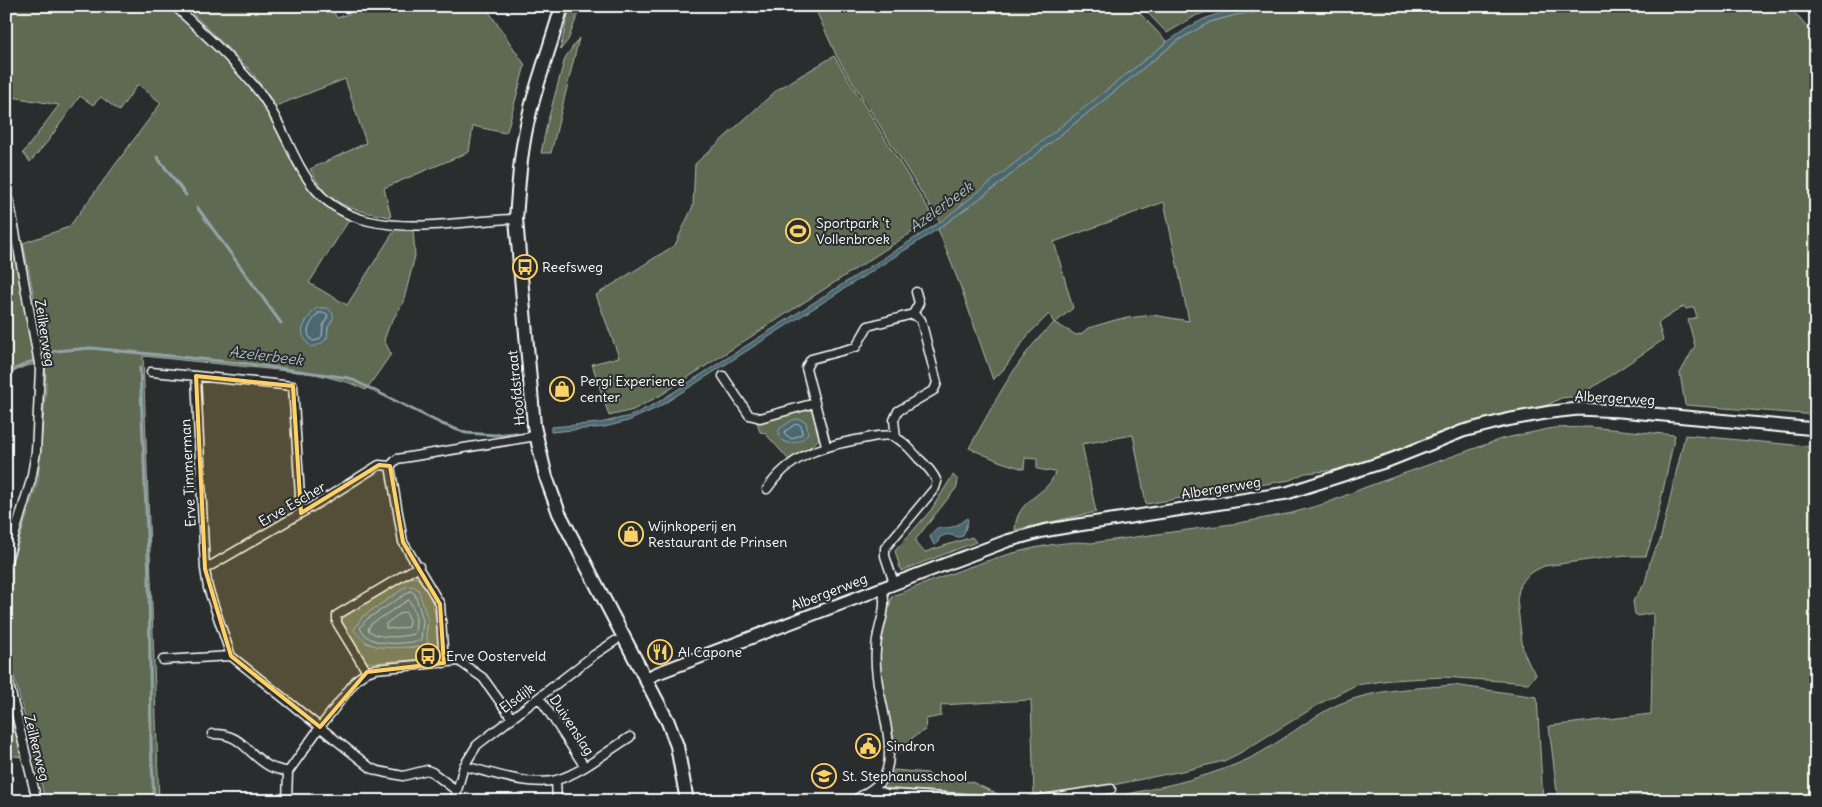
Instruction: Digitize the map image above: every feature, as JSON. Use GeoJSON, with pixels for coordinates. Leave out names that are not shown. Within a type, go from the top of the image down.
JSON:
{"type":"FeatureCollection","features":[{"type":"Feature","properties":{"kind":"main road","name":"Hoofdstraat"},"geometry":{"type":"LineString","coordinates":[[562,6],[531,110],[523,146],[516,219],[528,368],[536,436],[546,477],[559,513],[668,722],[677,746],[687,801]]}},
{"type":"Feature","properties":{"kind":"main road","name":"Albergerweg"},"geometry":{"type":"LineString","coordinates":[[646,679],[654,674],[1007,541],[1043,531],[1287,493],[1390,460],[1463,431],[1506,420],[1578,409],[1620,411],[1816,429]]}},
{"type":"Feature","properties":{"kind":"street"},"geometry":{"type":"LineString","coordinates":[[175,6],[234,64],[262,96],[306,176],[316,190],[333,206],[355,216],[397,225],[423,227],[516,219]]}},
{"type":"Feature","properties":{"kind":"street","name":"Zeilkerweg"},"geometry":{"type":"LineString","coordinates":[[6,195],[10,204],[39,361],[36,452],[31,480],[6,563]]}},
{"type":"Feature","properties":{"kind":"street"},"geometry":{"type":"LineString","coordinates":[[914,314],[919,303],[916,292]]}},
{"type":"Feature","properties":{"kind":"street"},"geometry":{"type":"LineString","coordinates":[[826,445],[806,368],[811,359],[856,347],[868,326],[914,314]]}},
{"type":"Feature","properties":{"kind":"street"},"geometry":{"type":"LineString","coordinates":[[896,438],[894,420],[898,411],[934,390],[938,383],[921,320],[914,314]]}},
{"type":"Feature","properties":{"kind":"street"},"geometry":{"type":"LineString","coordinates":[[150,372],[293,386],[301,513]]}},
{"type":"Feature","properties":{"kind":"street","name":"Erve Timmerman"},"geometry":{"type":"LineString","coordinates":[[196,376],[205,569]]}},
{"type":"Feature","properties":{"kind":"street"},"geometry":{"type":"LineString","coordinates":[[723,376],[749,415],[754,417],[760,418],[815,403]]}},
{"type":"Feature","properties":{"kind":"street"},"geometry":{"type":"LineString","coordinates":[[767,490],[776,478],[799,458],[826,445],[887,435],[896,438],[907,446],[933,473],[937,482],[885,548],[885,556],[894,583]]}},
{"type":"Feature","properties":{"kind":"street","name":"Erve Escher"},"geometry":{"type":"LineString","coordinates":[[205,569],[379,466],[390,466],[397,459],[536,436]]}},
{"type":"Feature","properties":{"kind":"street"},"geometry":{"type":"LineString","coordinates":[[390,466],[404,542],[440,604],[444,663]]}},
{"type":"Feature","properties":{"kind":"street"},"geometry":{"type":"LineString","coordinates":[[366,672],[337,623],[337,615],[419,566]]}},
{"type":"Feature","properties":{"kind":"street"},"geometry":{"type":"LineString","coordinates":[[205,569],[208,588],[232,656],[359,760],[378,771],[403,776],[427,770],[456,792]]}},
{"type":"Feature","properties":{"kind":"street"},"geometry":{"type":"LineString","coordinates":[[852,801],[873,789],[883,778],[889,754],[888,735],[877,677],[876,649],[886,600],[882,587]]}},
{"type":"Feature","properties":{"kind":"street","name":"Elsdijk"},"geometry":{"type":"LineString","coordinates":[[454,801],[464,766],[477,745],[594,655],[615,642]]}},
{"type":"Feature","properties":{"kind":"street"},"geometry":{"type":"LineString","coordinates":[[163,660],[232,656]]}},
{"type":"Feature","properties":{"kind":"street"},"geometry":{"type":"LineString","coordinates":[[287,801],[288,772],[358,679],[366,672],[374,669],[460,661],[472,668],[483,678],[512,718]]}},
{"type":"Feature","properties":{"kind":"street","name":"Zeilkerweg"},"geometry":{"type":"LineString","coordinates":[[6,672],[37,801]]}},
{"type":"Feature","properties":{"kind":"street","name":"Duivenslag"},"geometry":{"type":"LineString","coordinates":[[539,697],[585,766]]}},
{"type":"Feature","properties":{"kind":"street"},"geometry":{"type":"LineString","coordinates":[[212,734],[233,737],[269,767],[288,772]]}},
{"type":"Feature","properties":{"kind":"street","name":"Duivenslag"},"geometry":{"type":"LineString","coordinates":[[464,766],[527,780],[556,780],[585,766],[630,736]]}},
{"type":"Feature","properties":{"kind":"street"},"geometry":{"type":"LineString","coordinates":[[556,780],[557,801]]}},
{"type":"Feature","properties":{"kind":"street"},"geometry":{"type":"LineString","coordinates":[[873,789],[887,794],[1012,801]]}},
{"type":"Feature","properties":{"kind":"street"},"geometry":{"type":"LineString","coordinates":[[1029,801],[1111,789]]}},
{"type":"Feature","properties":{"kind":"highlighted area"},"geometry":{"type":"Polygon","coordinates":[[[196,376],[293,386],[301,513],[379,465],[390,466],[403,542],[440,604],[444,663],[367,672],[320,727],[231,656],[205,569],[196,376]]]}},
{"type":"Feature","properties":{"kind":"green space"},"geometry":{"type":"Polygon","coordinates":[[[18,6],[171,6],[224,56],[261,99],[320,200],[351,217],[309,283],[347,305],[396,228],[413,228],[415,256],[403,303],[389,326],[384,340],[391,354],[366,390],[350,383],[316,374],[143,356],[159,801],[45,801],[6,646],[6,582],[38,480],[46,385],[41,332],[23,243],[69,227],[161,103],[138,84],[119,111],[101,97],[93,105],[80,96],[48,141],[30,162],[23,153],[59,105],[6,96],[6,21],[11,11],[18,6]],[[309,318],[305,322],[327,338],[330,321],[309,318]]]}},
{"type":"Feature","properties":{"kind":"green space"},"geometry":{"type":"Polygon","coordinates":[[[185,6],[330,6],[337,18],[368,6],[485,6],[525,65],[507,131],[505,133],[473,126],[469,152],[384,188],[391,217],[347,206],[331,198],[325,192],[310,169],[366,143],[345,79],[276,106],[250,70],[185,6]]]}},
{"type":"Feature","properties":{"kind":"green space"},"geometry":{"type":"Polygon","coordinates":[[[570,6],[581,6],[568,40],[560,50],[570,6]]]}},
{"type":"Feature","properties":{"kind":"green space"},"geometry":{"type":"Polygon","coordinates":[[[814,6],[1133,6],[1167,42],[941,224],[837,57],[814,6]]]}},
{"type":"Feature","properties":{"kind":"green space"},"geometry":{"type":"Polygon","coordinates":[[[1141,6],[1230,6],[1197,15],[1167,33],[1141,6]]]}},
{"type":"Feature","properties":{"kind":"green space"},"geometry":{"type":"Polygon","coordinates":[[[1339,6],[1789,6],[1816,38],[1816,415],[1685,405],[1680,373],[1695,346],[1688,320],[1697,317],[1694,307],[1686,309],[1684,306],[1658,323],[1663,340],[1580,396],[1561,398],[1548,405],[1481,419],[1438,433],[1350,469],[1305,473],[1290,480],[1146,504],[1133,435],[1082,444],[1096,512],[1015,530],[1021,510],[1046,487],[1052,480],[1055,472],[1037,469],[1037,459],[1025,458],[1024,469],[1001,462],[969,448],[1007,381],[1029,350],[1054,323],[1049,314],[1028,335],[1004,369],[993,380],[938,229],[998,185],[1177,41],[1210,22],[1239,14],[1339,6]],[[1164,202],[1054,242],[1073,308],[1055,323],[1076,335],[1081,334],[1088,328],[1119,319],[1153,315],[1189,321],[1164,202]]]}},
{"type":"Feature","properties":{"kind":"green space"},"geometry":{"type":"Polygon","coordinates":[[[579,38],[551,153],[541,153],[565,58],[579,38]]]}},
{"type":"Feature","properties":{"kind":"green space","name":"Sportpark 't Vollenbroek"},"geometry":{"type":"Polygon","coordinates":[[[834,56],[934,218],[661,395],[633,410],[609,416],[592,364],[619,357],[596,295],[675,245],[693,206],[695,164],[778,89],[834,56]]]}},
{"type":"Feature","properties":{"kind":"green space"},"geometry":{"type":"Polygon","coordinates":[[[6,208],[36,364],[23,367],[6,376],[6,208]]]}},
{"type":"Feature","properties":{"kind":"green space"},"geometry":{"type":"Polygon","coordinates":[[[807,409],[814,412],[819,439],[789,460],[765,433],[760,432],[757,422],[807,409]]]}},
{"type":"Feature","properties":{"kind":"green space"},"geometry":{"type":"Polygon","coordinates":[[[1589,427],[1675,435],[1654,532],[1646,556],[1626,555],[1544,566],[1530,573],[1520,584],[1517,600],[1523,650],[1536,674],[1529,683],[1443,677],[1391,680],[1356,685],[1326,700],[1224,761],[1103,787],[1043,796],[1034,796],[1031,700],[941,705],[941,716],[926,719],[925,730],[912,738],[910,750],[895,752],[882,684],[880,660],[882,636],[892,596],[970,567],[1030,549],[1065,543],[1091,543],[1239,523],[1292,513],[1327,503],[1366,487],[1501,439],[1553,428],[1589,427]]]}},
{"type":"Feature","properties":{"kind":"green space"},"geometry":{"type":"Polygon","coordinates":[[[1685,435],[1816,447],[1816,801],[1558,801],[1549,726],[1651,714],[1653,613],[1638,616],[1635,614],[1633,601],[1645,583],[1651,558],[1660,541],[1685,435]]]}},
{"type":"Feature","properties":{"kind":"green space"},"geometry":{"type":"Polygon","coordinates":[[[953,475],[958,480],[957,487],[916,539],[916,544],[925,552],[972,537],[976,542],[901,571],[895,551],[931,510],[953,475]]]}},
{"type":"Feature","properties":{"kind":"green space"},"geometry":{"type":"Polygon","coordinates":[[[416,577],[423,584],[432,601],[440,650],[435,657],[427,659],[370,663],[364,661],[343,628],[341,619],[346,613],[408,578],[416,577]],[[406,587],[362,617],[366,643],[381,647],[424,647],[428,620],[406,587]]]}},
{"type":"Feature","properties":{"kind":"green space"},"geometry":{"type":"Polygon","coordinates":[[[1453,685],[1537,697],[1543,801],[1114,801],[1114,797],[1193,779],[1239,763],[1262,752],[1316,716],[1342,703],[1388,691],[1453,685]]]}},
{"type":"Feature","properties":{"kind":"green space"},"geometry":{"type":"Polygon","coordinates":[[[6,698],[22,757],[6,755],[6,698]]]}},
{"type":"Feature","properties":{"kind":"green space"},"geometry":{"type":"Polygon","coordinates":[[[894,770],[928,773],[938,784],[947,778],[972,782],[1001,796],[885,788],[894,770]]]}},
{"type":"Feature","properties":{"kind":"water"},"geometry":{"type":"Polygon","coordinates":[[[1286,6],[1339,6],[1239,14],[1210,22],[1177,41],[998,185],[938,229],[657,408],[628,421],[605,427],[551,432],[551,427],[600,423],[630,416],[655,404],[943,220],[1167,42],[1194,24],[1214,15],[1234,11],[1286,6]]]}},
{"type":"Feature","properties":{"kind":"water"},"geometry":{"type":"Polygon","coordinates":[[[317,308],[328,308],[333,314],[333,319],[328,327],[327,338],[321,344],[311,347],[302,332],[309,317],[317,308]]]}},
{"type":"Feature","properties":{"kind":"water"},"geometry":{"type":"Polygon","coordinates":[[[800,419],[806,422],[808,433],[800,441],[786,442],[782,439],[779,429],[793,420],[800,419]]]}},
{"type":"Feature","properties":{"kind":"water"},"geometry":{"type":"Polygon","coordinates":[[[967,518],[968,521],[963,536],[945,535],[939,538],[938,543],[934,545],[930,537],[937,528],[948,528],[958,525],[967,518]]]}},
{"type":"Feature","properties":{"kind":"water"},"geometry":{"type":"Polygon","coordinates":[[[412,586],[418,589],[428,620],[426,633],[428,642],[424,647],[386,648],[369,643],[361,638],[354,630],[362,617],[406,587],[412,586]]]}},
{"type":"Feature","properties":{"kind":"waterway"},"geometry":{"type":"LineString","coordinates":[[157,157],[186,195]]}},
{"type":"Feature","properties":{"kind":"waterway"},"geometry":{"type":"LineString","coordinates":[[197,207],[281,323]]}},
{"type":"Feature","properties":{"kind":"waterway","name":"Azelerbeek"},"geometry":{"type":"LineString","coordinates":[[6,373],[55,351],[91,348],[249,364],[349,378],[442,424],[466,433],[495,435],[516,433]]}},
{"type":"Feature","properties":{"kind":"waterway"},"geometry":{"type":"LineString","coordinates":[[140,368],[149,579],[151,746],[154,801]]}},
{"type":"Feature","properties":{"kind":"place","name":"Sportpark 't Vollenbroek"},"geometry":{"type":"Point","coordinates":[798,231]}},
{"type":"Feature","properties":{"kind":"place","name":"Reefsweg"},"geometry":{"type":"Point","coordinates":[525,267]}},
{"type":"Feature","properties":{"kind":"place","name":"Pergi Experience center"},"geometry":{"type":"Point","coordinates":[562,389]}},
{"type":"Feature","properties":{"kind":"place","name":"Wijnkoperij en Restaurant de Prinsen"},"geometry":{"type":"Point","coordinates":[631,534]}},
{"type":"Feature","properties":{"kind":"place","name":"Al Capone"},"geometry":{"type":"Point","coordinates":[660,652]}},
{"type":"Feature","properties":{"kind":"place","name":"Erve Oosterveld"},"geometry":{"type":"Point","coordinates":[428,656]}},
{"type":"Feature","properties":{"kind":"place","name":"Sindron"},"geometry":{"type":"Point","coordinates":[868,746]}},
{"type":"Feature","properties":{"kind":"place","name":"St. Stephanusschool"},"geometry":{"type":"Point","coordinates":[824,776]}}]}
